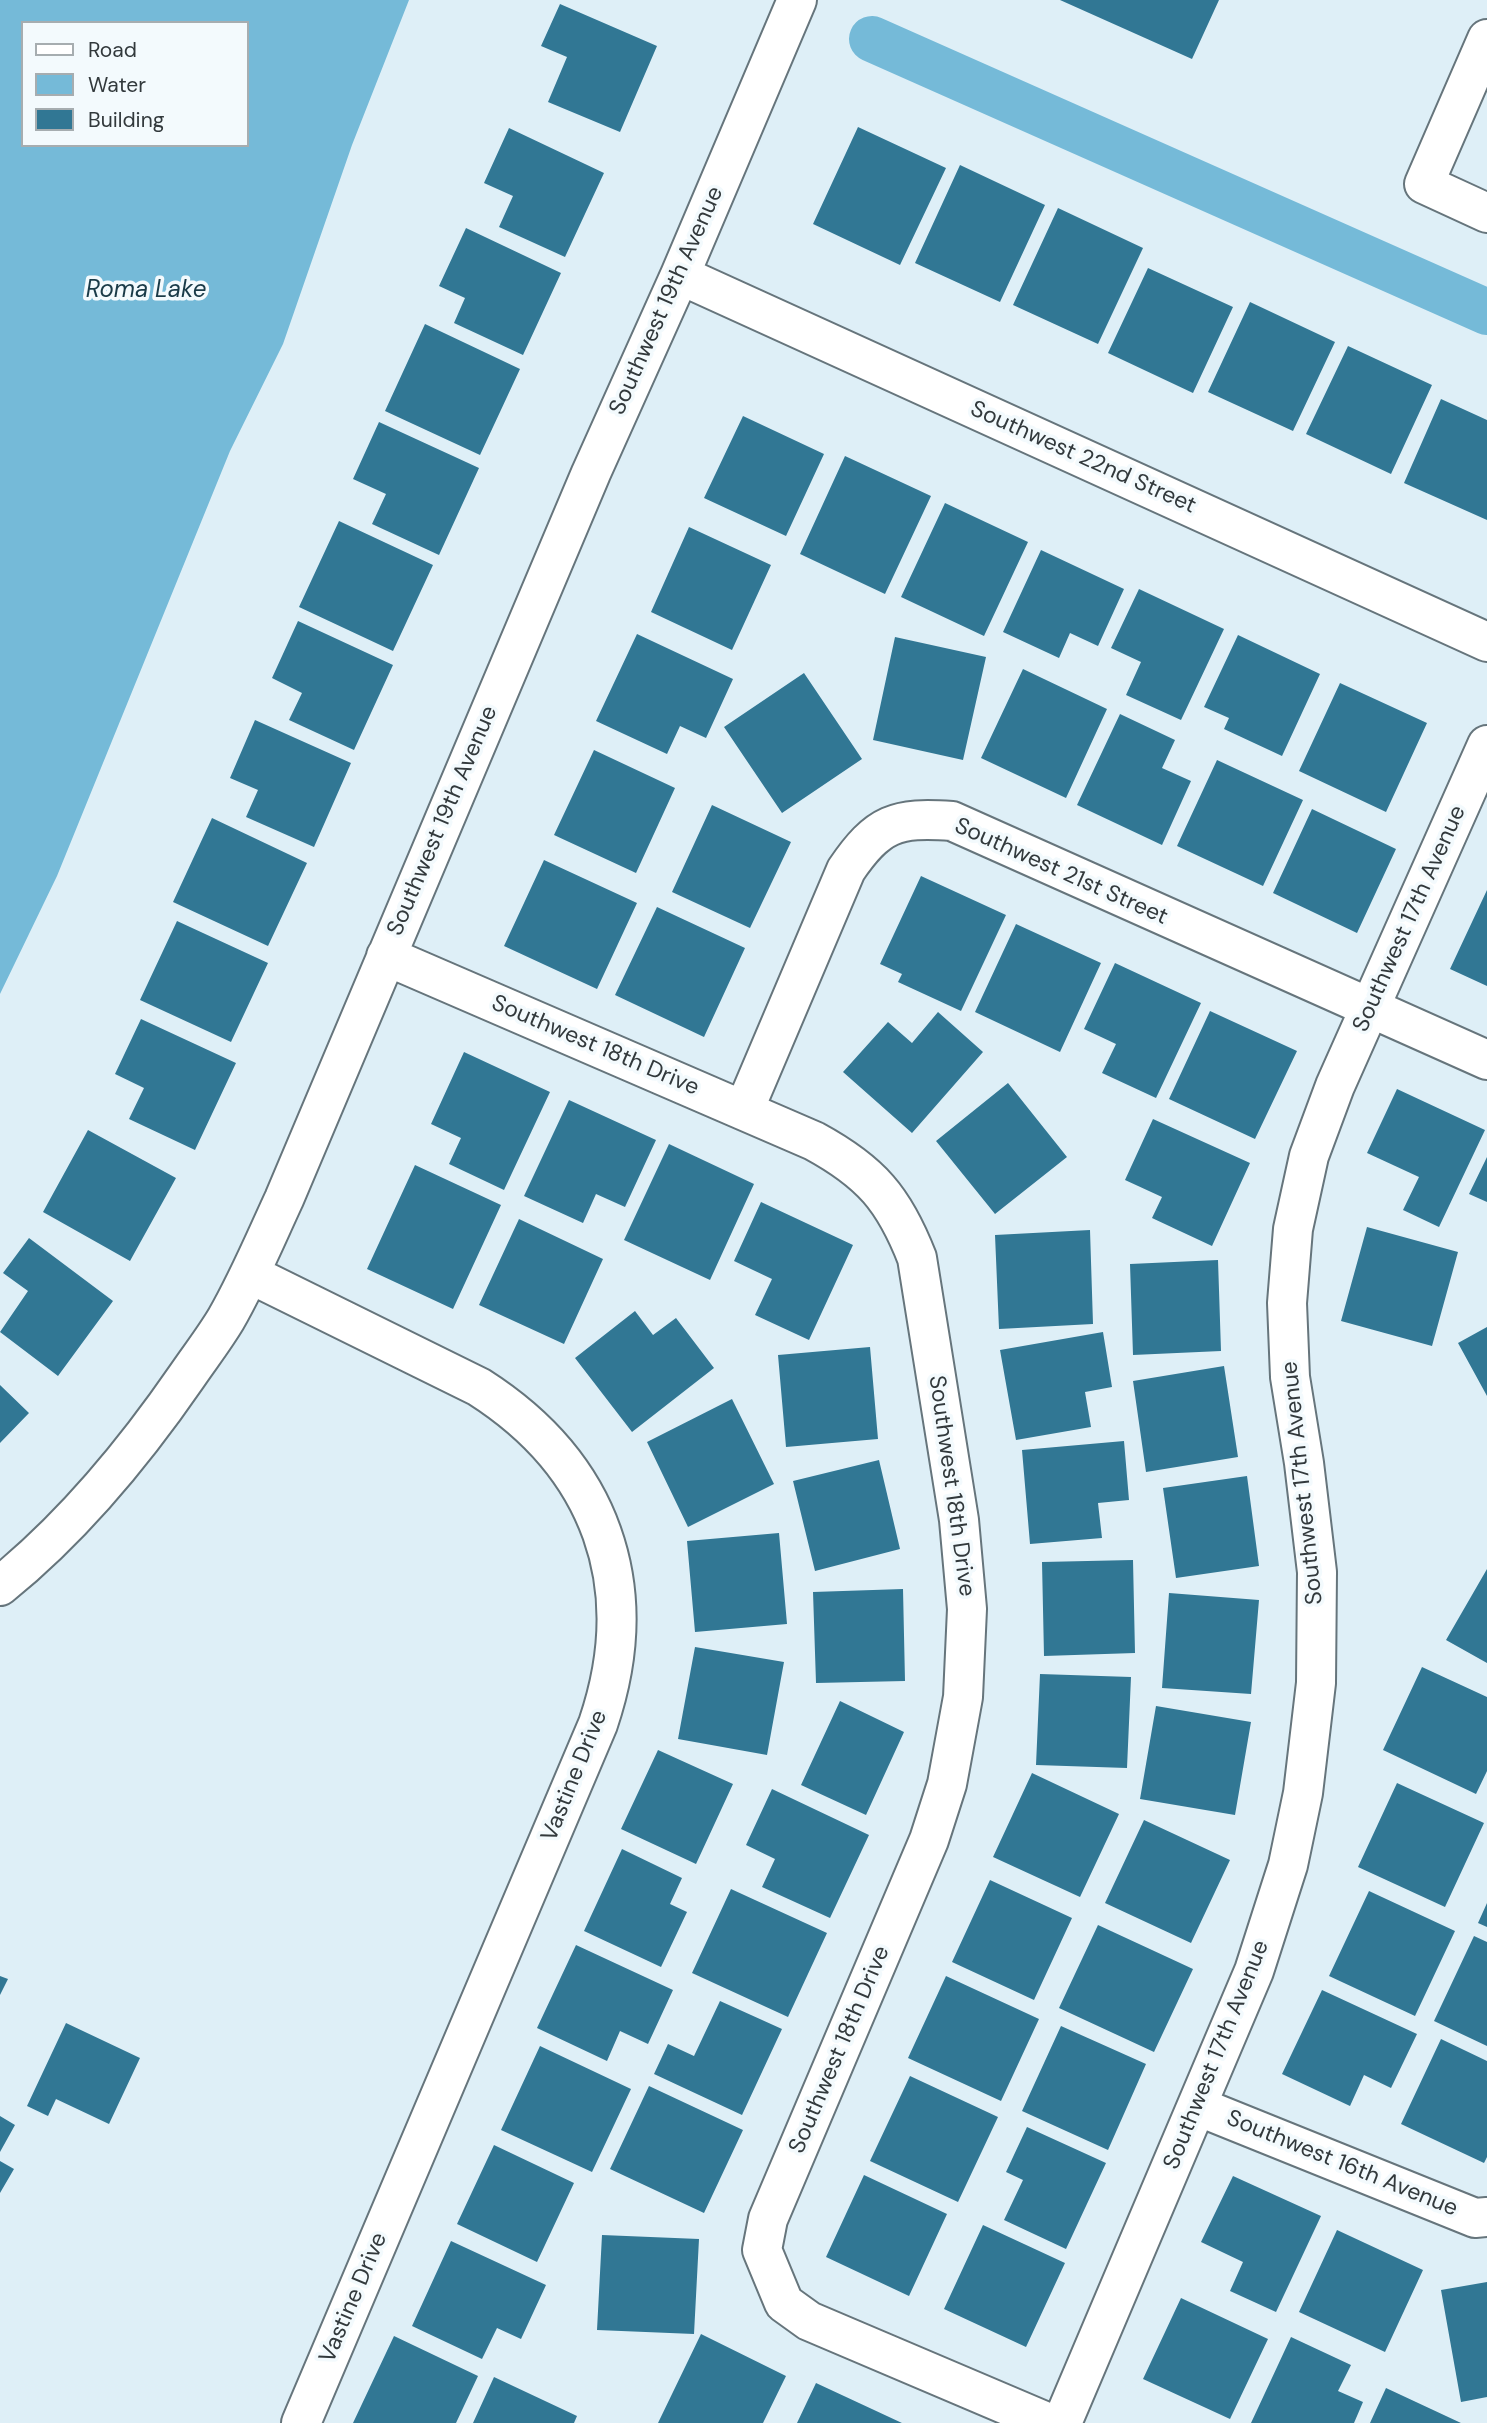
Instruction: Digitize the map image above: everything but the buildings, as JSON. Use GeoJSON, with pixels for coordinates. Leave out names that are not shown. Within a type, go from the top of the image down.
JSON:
{"type":"FeatureCollection","features":[{"type":"Feature","properties":{"kind":"street","name":"Southwest 19th Avenue"},"geometry":{"type":"LineString","coordinates":[[0,1586],[86,1506],[160,1415],[225,1320],[250,1274],[591,473],[680,275],[797,0]]}},
{"type":"Feature","properties":{"kind":"street"},"geometry":{"type":"LineString","coordinates":[[1487,39],[1424,184],[1487,213]]}},
{"type":"Feature","properties":{"kind":"street","name":"Southwest 22nd Street"},"geometry":{"type":"LineString","coordinates":[[680,275],[1487,642]]}},
{"type":"Feature","properties":{"kind":"street","name":"Southwest 17th Avenue"},"geometry":{"type":"LineString","coordinates":[[1062,2423],[1254,1971],[1287,1866],[1303,1793],[1316,1683],[1317,1572],[1290,1377],[1287,1303],[1293,1228],[1309,1156],[1335,1086],[1487,745]]}},
{"type":"Feature","properties":{"kind":"street","name":"Southwest 21st Street"},"geometry":{"type":"LineString","coordinates":[[744,1111],[846,870],[863,845],[887,826],[918,819],[952,821],[1487,1060]]}},
{"type":"Feature","properties":{"kind":"street","name":"Southwest 18th Drive"},"geometry":{"type":"LineString","coordinates":[[386,956],[814,1141],[866,1175],[888,1199],[905,1226],[917,1258],[959,1520],[967,1609],[963,1697],[947,1784],[929,1840],[768,2219],[762,2249],[784,2303],[809,2321],[1049,2423]]}},
{"type":"Feature","properties":{"kind":"street","name":"Vastine Drive"},"geometry":{"type":"LineString","coordinates":[[250,1274],[479,1387],[507,1404],[531,1425],[554,1449],[589,1503],[602,1533],[616,1597],[614,1662],[598,1724],[301,2423]]}},
{"type":"Feature","properties":{"kind":"street","name":"Southwest 16th Avenue"},"geometry":{"type":"LineString","coordinates":[[1197,2106],[1475,2218],[1487,2217]]}},
{"type":"Feature","properties":{"kind":"water","name":"Roma Lake"},"geometry":{"type":"Polygon","coordinates":[[[0,0],[409,0],[352,145],[283,344],[230,451],[57,876],[0,994],[0,0]]]}},
{"type":"Feature","properties":{"kind":"waterway"},"geometry":{"type":"LineString","coordinates":[[872,39],[1487,312]]}}]}
